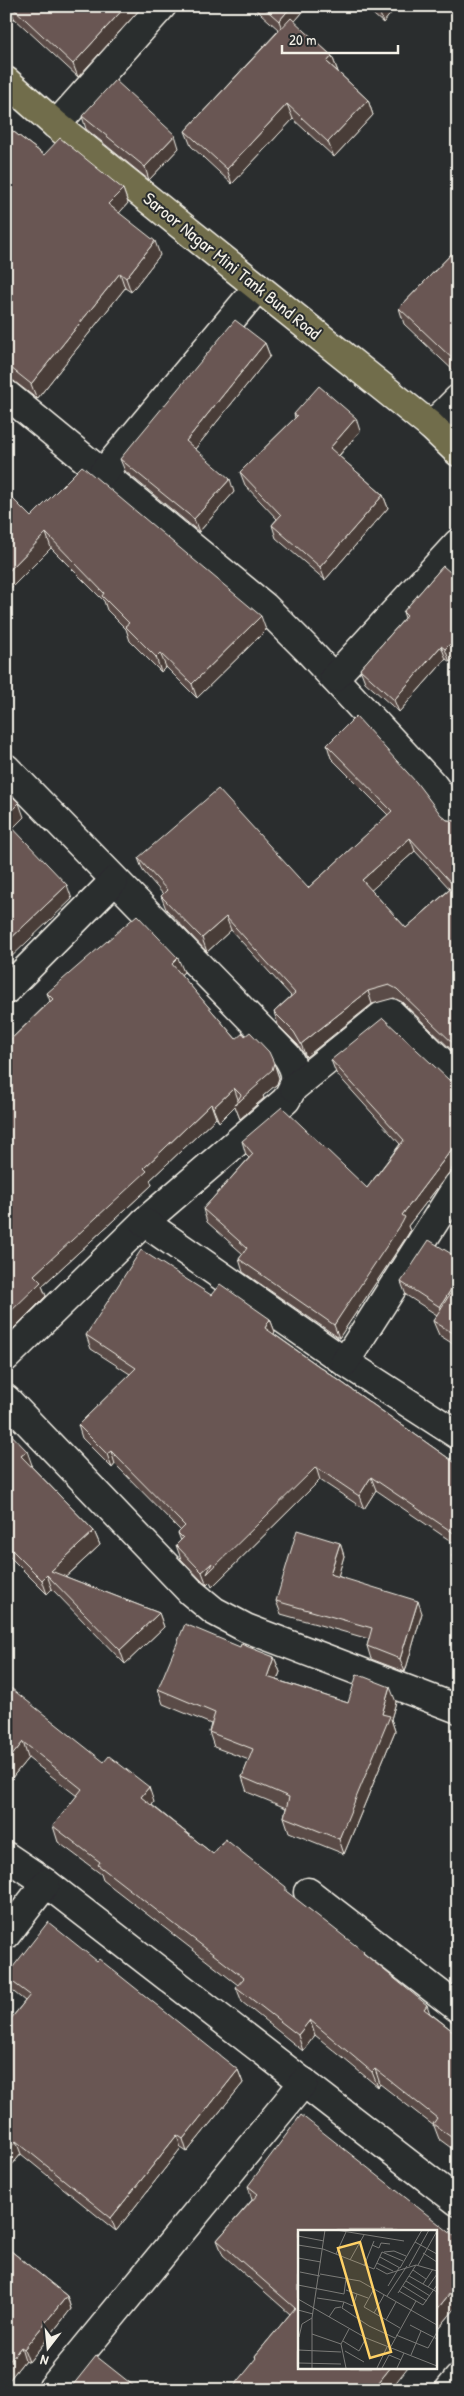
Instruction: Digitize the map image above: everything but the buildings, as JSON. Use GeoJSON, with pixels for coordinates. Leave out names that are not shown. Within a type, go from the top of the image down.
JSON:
{"type":"FeatureCollection","features":[{"type":"Feature","properties":{"kind":"main road","name":"Saroor Nagar Mini Tank Bund Road"},"geometry":{"type":"LineString","coordinates":[[6,81],[56,125],[431,426],[458,452]]}},
{"type":"Feature","properties":{"kind":"street"},"geometry":{"type":"LineString","coordinates":[[56,125],[162,6]]}},
{"type":"Feature","properties":{"kind":"street"},"geometry":{"type":"LineString","coordinates":[[103,473],[258,287]]}},
{"type":"Feature","properties":{"kind":"street"},"geometry":{"type":"LineString","coordinates":[[6,394],[264,606],[433,785],[458,819]]}},
{"type":"Feature","properties":{"kind":"street"},"geometry":{"type":"LineString","coordinates":[[431,426],[458,399]]}},
{"type":"Feature","properties":{"kind":"street"},"geometry":{"type":"LineString","coordinates":[[334,678],[458,543]]}},
{"type":"Feature","properties":{"kind":"street"},"geometry":{"type":"LineString","coordinates":[[6,768],[288,1056],[296,1071],[294,1087]]}},
{"type":"Feature","properties":{"kind":"street"},"geometry":{"type":"LineString","coordinates":[[6,990],[114,880]]}},
{"type":"Feature","properties":{"kind":"street"},"geometry":{"type":"LineString","coordinates":[[6,1357],[144,1222],[286,1100],[294,1087],[382,1016],[391,1013],[458,1078]]}},
{"type":"Feature","properties":{"kind":"street"},"geometry":{"type":"LineString","coordinates":[[345,1362],[458,1185]]}},
{"type":"Feature","properties":{"kind":"street"},"geometry":{"type":"LineString","coordinates":[[144,1222],[345,1362],[458,1435]]}},
{"type":"Feature","properties":{"kind":"street"},"geometry":{"type":"LineString","coordinates":[[6,1399],[191,1592],[214,1611],[246,1628],[458,1709]]}},
{"type":"Feature","properties":{"kind":"street"},"geometry":{"type":"LineString","coordinates":[[6,1856],[46,1884],[458,2202]]}},
{"type":"Feature","properties":{"kind":"street"},"geometry":{"type":"LineString","coordinates":[[6,1935],[46,1884]]}},
{"type":"Feature","properties":{"kind":"street"},"geometry":{"type":"LineString","coordinates":[[308,1892],[458,2008]]}},
{"type":"Feature","properties":{"kind":"street"},"geometry":{"type":"LineString","coordinates":[[51,2390],[304,2082]]}},
{"type":"Feature","properties":{"kind":"street"},"geometry":{"type":"LineString","coordinates":[[449,2390],[458,2379]]}}]}
